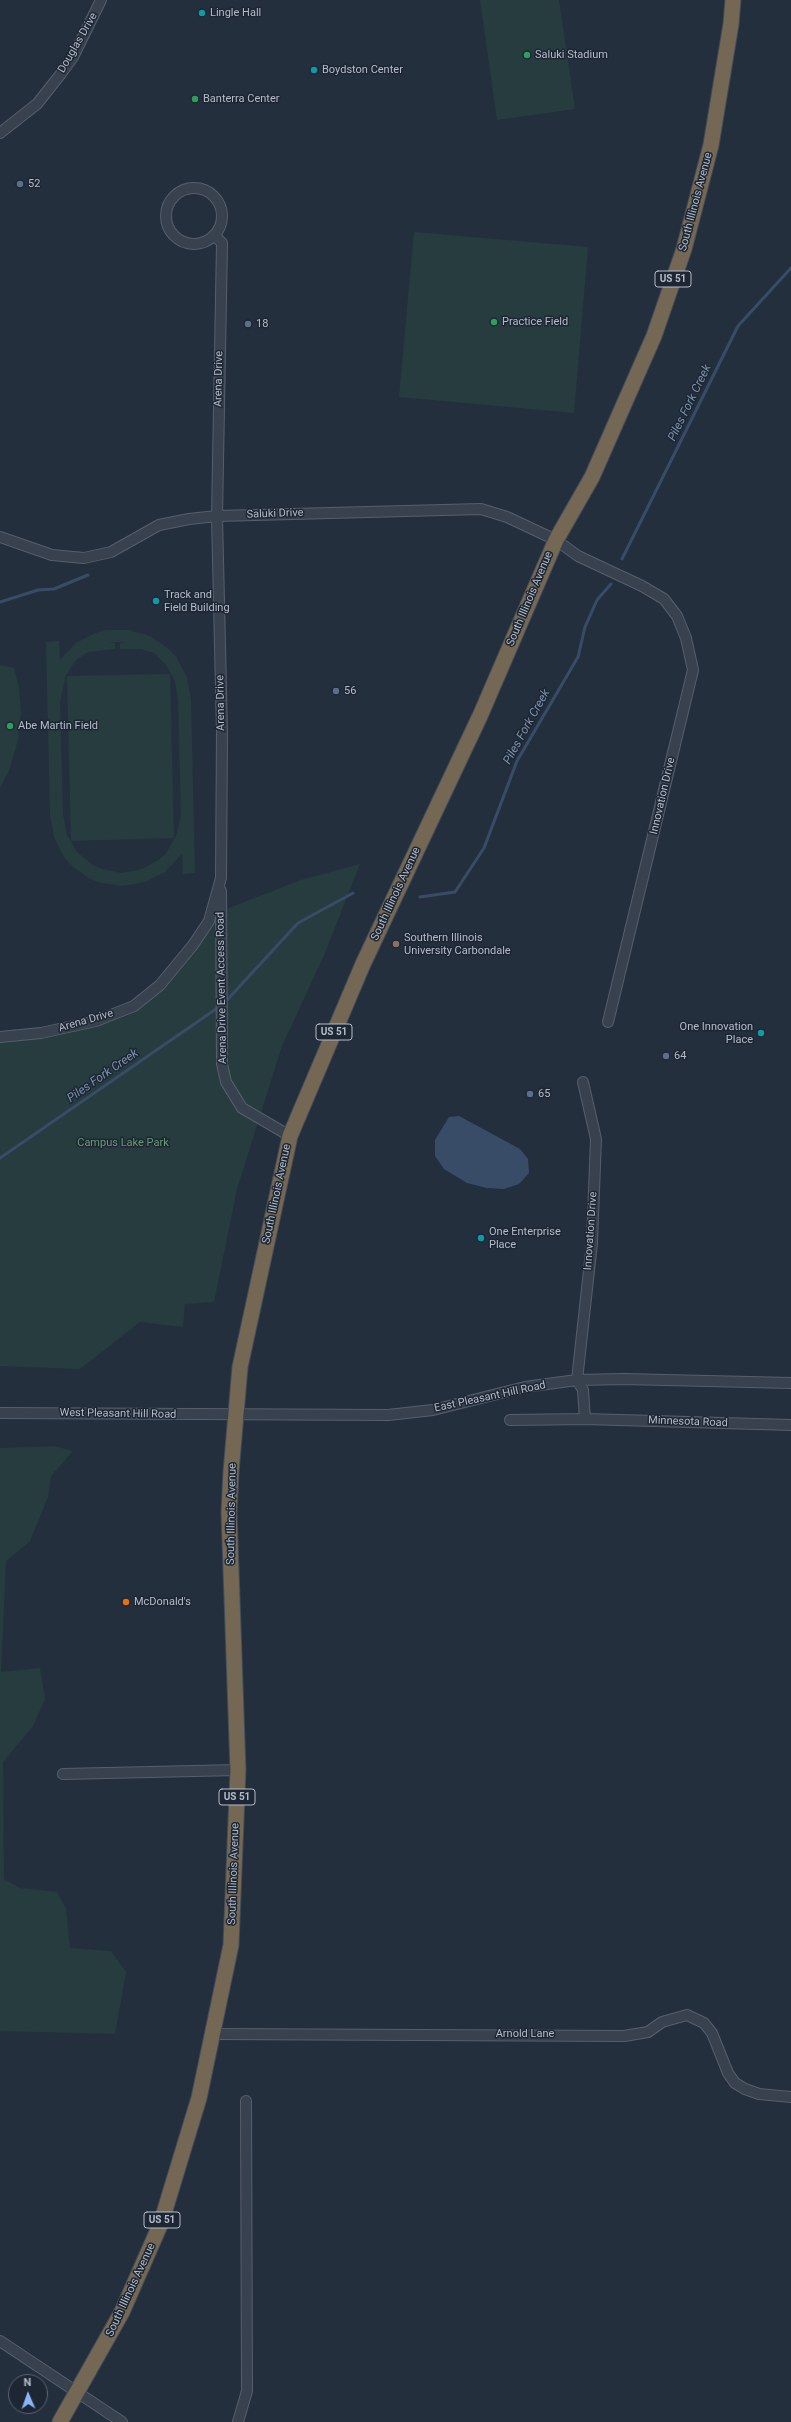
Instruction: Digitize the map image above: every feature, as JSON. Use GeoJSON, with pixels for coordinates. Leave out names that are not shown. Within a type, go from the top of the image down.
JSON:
{"type":"FeatureCollection","features":[{"type":"Feature","properties":{"kind":"highway","name":"South Illinois Avenue"},"geometry":{"type":"LineString","coordinates":[[77,2394],[122,2312],[161,2223],[190,2134],[213,2034],[231,1945],[238,1770],[229,1513],[230,1472],[237,1415],[240,1367],[290,1136],[363,964],[480,716],[556,540],[598,464],[654,336],[684,249],[711,145],[731,24],[733,0]]}},
{"type":"Feature","properties":{"kind":"highway","name":"US 51"},"geometry":{"type":"LineString","coordinates":[[60,2422],[77,2394]]}},
{"type":"Feature","properties":{"kind":"street","name":"Douglas Drive"},"geometry":{"type":"LineString","coordinates":[[0,133],[37,104],[60,75],[73,57],[101,0]]}},
{"type":"Feature","properties":{"kind":"street"},"geometry":{"type":"LineString","coordinates":[[192,189],[208,193],[215,198],[220,206],[222,218],[220,227],[214,235],[206,241],[189,244],[178,239],[171,232],[166,222],[166,212],[175,196],[192,189]]}},
{"type":"Feature","properties":{"kind":"street","name":"Arena Drive"},"geometry":{"type":"LineString","coordinates":[[0,1037],[48,1032],[96,1021],[134,1006],[160,985],[193,945],[209,921],[221,878],[222,732],[217,516],[222,243],[214,235]]}},
{"type":"Feature","properties":{"kind":"street","name":"Saluki Drive"},"geometry":{"type":"LineString","coordinates":[[0,536],[52,555],[84,558],[111,552],[159,525],[217,516],[482,509],[507,517],[556,540],[578,556],[642,586]]}},
{"type":"Feature","properties":{"kind":"street","name":"Innovation Drive"},"geometry":{"type":"LineString","coordinates":[[608,1022],[693,670],[686,638],[677,616],[664,599],[642,586]]}},
{"type":"Feature","properties":{"kind":"street","name":"Arena Drive Event Access Road"},"geometry":{"type":"LineString","coordinates":[[221,878],[222,1064],[226,1082],[242,1108],[290,1136]]}},
{"type":"Feature","properties":{"kind":"street","name":"Innovation Drive"},"geometry":{"type":"LineString","coordinates":[[577,1380],[592,1243],[596,1139],[583,1082]]}},
{"type":"Feature","properties":{"kind":"street","name":"East Pleasant Hill Road"},"geometry":{"type":"LineString","coordinates":[[237,1415],[388,1415],[433,1410],[525,1387],[577,1380],[624,1379],[791,1383]]}},
{"type":"Feature","properties":{"kind":"street"},"geometry":{"type":"LineString","coordinates":[[577,1380],[583,1390],[585,1419]]}},
{"type":"Feature","properties":{"kind":"street","name":"West Pleasant Hill Road"},"geometry":{"type":"LineString","coordinates":[[0,1413],[237,1415]]}},
{"type":"Feature","properties":{"kind":"street","name":"Minnesota Road"},"geometry":{"type":"LineString","coordinates":[[510,1420],[585,1419],[791,1424]]}},
{"type":"Feature","properties":{"kind":"street"},"geometry":{"type":"LineString","coordinates":[[63,1774],[238,1770]]}},
{"type":"Feature","properties":{"kind":"street","name":"Arnold Lane"},"geometry":{"type":"LineString","coordinates":[[213,2034],[624,2036],[648,2032],[662,2022],[687,2015],[704,2024],[712,2033],[728,2073],[735,2083],[745,2089],[759,2094],[791,2097]]}},
{"type":"Feature","properties":{"kind":"street"},"geometry":{"type":"LineString","coordinates":[[238,2422],[247,2391],[246,2101]]}},
{"type":"Feature","properties":{"kind":"street"},"geometry":{"type":"LineString","coordinates":[[0,2341],[77,2394],[122,2422]]}},
{"type":"Feature","properties":{"kind":"green space","name":"Saluki Stadium"},"geometry":{"type":"Polygon","coordinates":[[[480,0],[559,0],[575,109],[497,120],[480,0]]]}},
{"type":"Feature","properties":{"kind":"green space","name":"Practice Field"},"geometry":{"type":"Polygon","coordinates":[[[414,232],[588,247],[574,413],[399,397],[414,232]]]}},
{"type":"Feature","properties":{"kind":"green space"},"geometry":{"type":"Polygon","coordinates":[[[106,630],[129,630],[150,636],[169,649],[176,657],[187,677],[191,699],[195,873],[183,874],[182,854],[165,872],[145,882],[123,886],[101,883],[90,879],[72,866],[64,857],[54,837],[50,815],[46,642],[59,641],[60,660],[76,643],[95,633],[106,630]],[[118,642],[107,643],[115,643],[115,649],[88,652],[76,660],[66,675],[60,702],[63,814],[67,835],[77,852],[93,865],[102,869],[122,873],[142,869],[160,859],[167,852],[177,834],[181,814],[178,699],[175,681],[166,665],[154,653],[141,649],[120,649],[120,643],[128,643],[118,642]]]}},
{"type":"Feature","properties":{"kind":"green space","name":"Abe Martin Field"},"geometry":{"type":"Polygon","coordinates":[[[0,665],[14,668],[19,688],[21,712],[18,740],[9,771],[0,788],[0,665]]]}},
{"type":"Feature","properties":{"kind":"green space"},"geometry":{"type":"Polygon","coordinates":[[[170,674],[174,838],[71,841],[67,676],[170,674]]]}},
{"type":"Feature","properties":{"kind":"green space","name":"Campus Lake Park"},"geometry":{"type":"Polygon","coordinates":[[[360,864],[325,953],[282,1046],[237,1189],[214,1302],[185,1304],[183,1327],[140,1322],[80,1369],[0,1366],[0,1037],[41,1033],[134,1006],[160,985],[221,911],[301,880],[360,864]]]}},
{"type":"Feature","properties":{"kind":"green space"},"geometry":{"type":"Polygon","coordinates":[[[54,1446],[73,1451],[51,1476],[48,1497],[30,1541],[6,1561],[1,1672],[40,1668],[45,1699],[33,1726],[3,1762],[4,1879],[20,1888],[57,1892],[66,1909],[70,1948],[111,1951],[126,1972],[115,2034],[0,2031],[0,1448],[54,1446]]]}},
{"type":"Feature","properties":{"kind":"water"},"geometry":{"type":"Polygon","coordinates":[[[459,1116],[520,1149],[528,1159],[529,1173],[519,1184],[504,1189],[487,1188],[467,1183],[444,1169],[435,1156],[435,1140],[449,1117],[459,1116]]]}},
{"type":"Feature","properties":{"kind":"waterway","name":"Piles Fork Creek"},"geometry":{"type":"LineString","coordinates":[[622,559],[738,326],[791,268]]}},
{"type":"Feature","properties":{"kind":"waterway"},"geometry":{"type":"LineString","coordinates":[[0,602],[38,590],[54,589],[88,575]]}},
{"type":"Feature","properties":{"kind":"waterway","name":"Piles Fork Creek"},"geometry":{"type":"LineString","coordinates":[[420,897],[455,892],[484,848],[517,761],[578,657],[585,627],[597,600],[611,584]]}},
{"type":"Feature","properties":{"kind":"waterway","name":"Piles Fork Creek"},"geometry":{"type":"LineString","coordinates":[[227,1000],[298,923],[353,893]]}},
{"type":"Feature","properties":{"kind":"waterway","name":"Piles Fork Creek"},"geometry":{"type":"LineString","coordinates":[[0,1158],[216,1009]]}},
{"type":"Feature","properties":{"kind":"place","name":"Lingle Hall"},"geometry":{"type":"Point","coordinates":[202,13]}},
{"type":"Feature","properties":{"kind":"place","name":"Saluki Stadium"},"geometry":{"type":"Point","coordinates":[527,55]}},
{"type":"Feature","properties":{"kind":"place","name":"Boydston Center"},"geometry":{"type":"Point","coordinates":[314,70]}},
{"type":"Feature","properties":{"kind":"place","name":"Banterra Center"},"geometry":{"type":"Point","coordinates":[195,99]}},
{"type":"Feature","properties":{"kind":"place","name":"52"},"geometry":{"type":"Point","coordinates":[20,184]}},
{"type":"Feature","properties":{"kind":"place","name":"Practice Field"},"geometry":{"type":"Point","coordinates":[494,322]}},
{"type":"Feature","properties":{"kind":"place","name":"18"},"geometry":{"type":"Point","coordinates":[248,324]}},
{"type":"Feature","properties":{"kind":"place","name":"Track and Field Building"},"geometry":{"type":"Point","coordinates":[156,601]}},
{"type":"Feature","properties":{"kind":"place","name":"56"},"geometry":{"type":"Point","coordinates":[336,691]}},
{"type":"Feature","properties":{"kind":"place","name":"Abe Martin Field"},"geometry":{"type":"Point","coordinates":[10,726]}},
{"type":"Feature","properties":{"kind":"place","name":"Southern Illinois University Carbondale"},"geometry":{"type":"Point","coordinates":[396,944]}},
{"type":"Feature","properties":{"kind":"place","name":"One Innovation Place"},"geometry":{"type":"Point","coordinates":[761,1033]}},
{"type":"Feature","properties":{"kind":"place","name":"64"},"geometry":{"type":"Point","coordinates":[666,1056]}},
{"type":"Feature","properties":{"kind":"place","name":"65"},"geometry":{"type":"Point","coordinates":[530,1094]}},
{"type":"Feature","properties":{"kind":"place","name":"One Enterprise Place"},"geometry":{"type":"Point","coordinates":[481,1238]}},
{"type":"Feature","properties":{"kind":"place","name":"McDonald's"},"geometry":{"type":"Point","coordinates":[126,1602]}}]}
